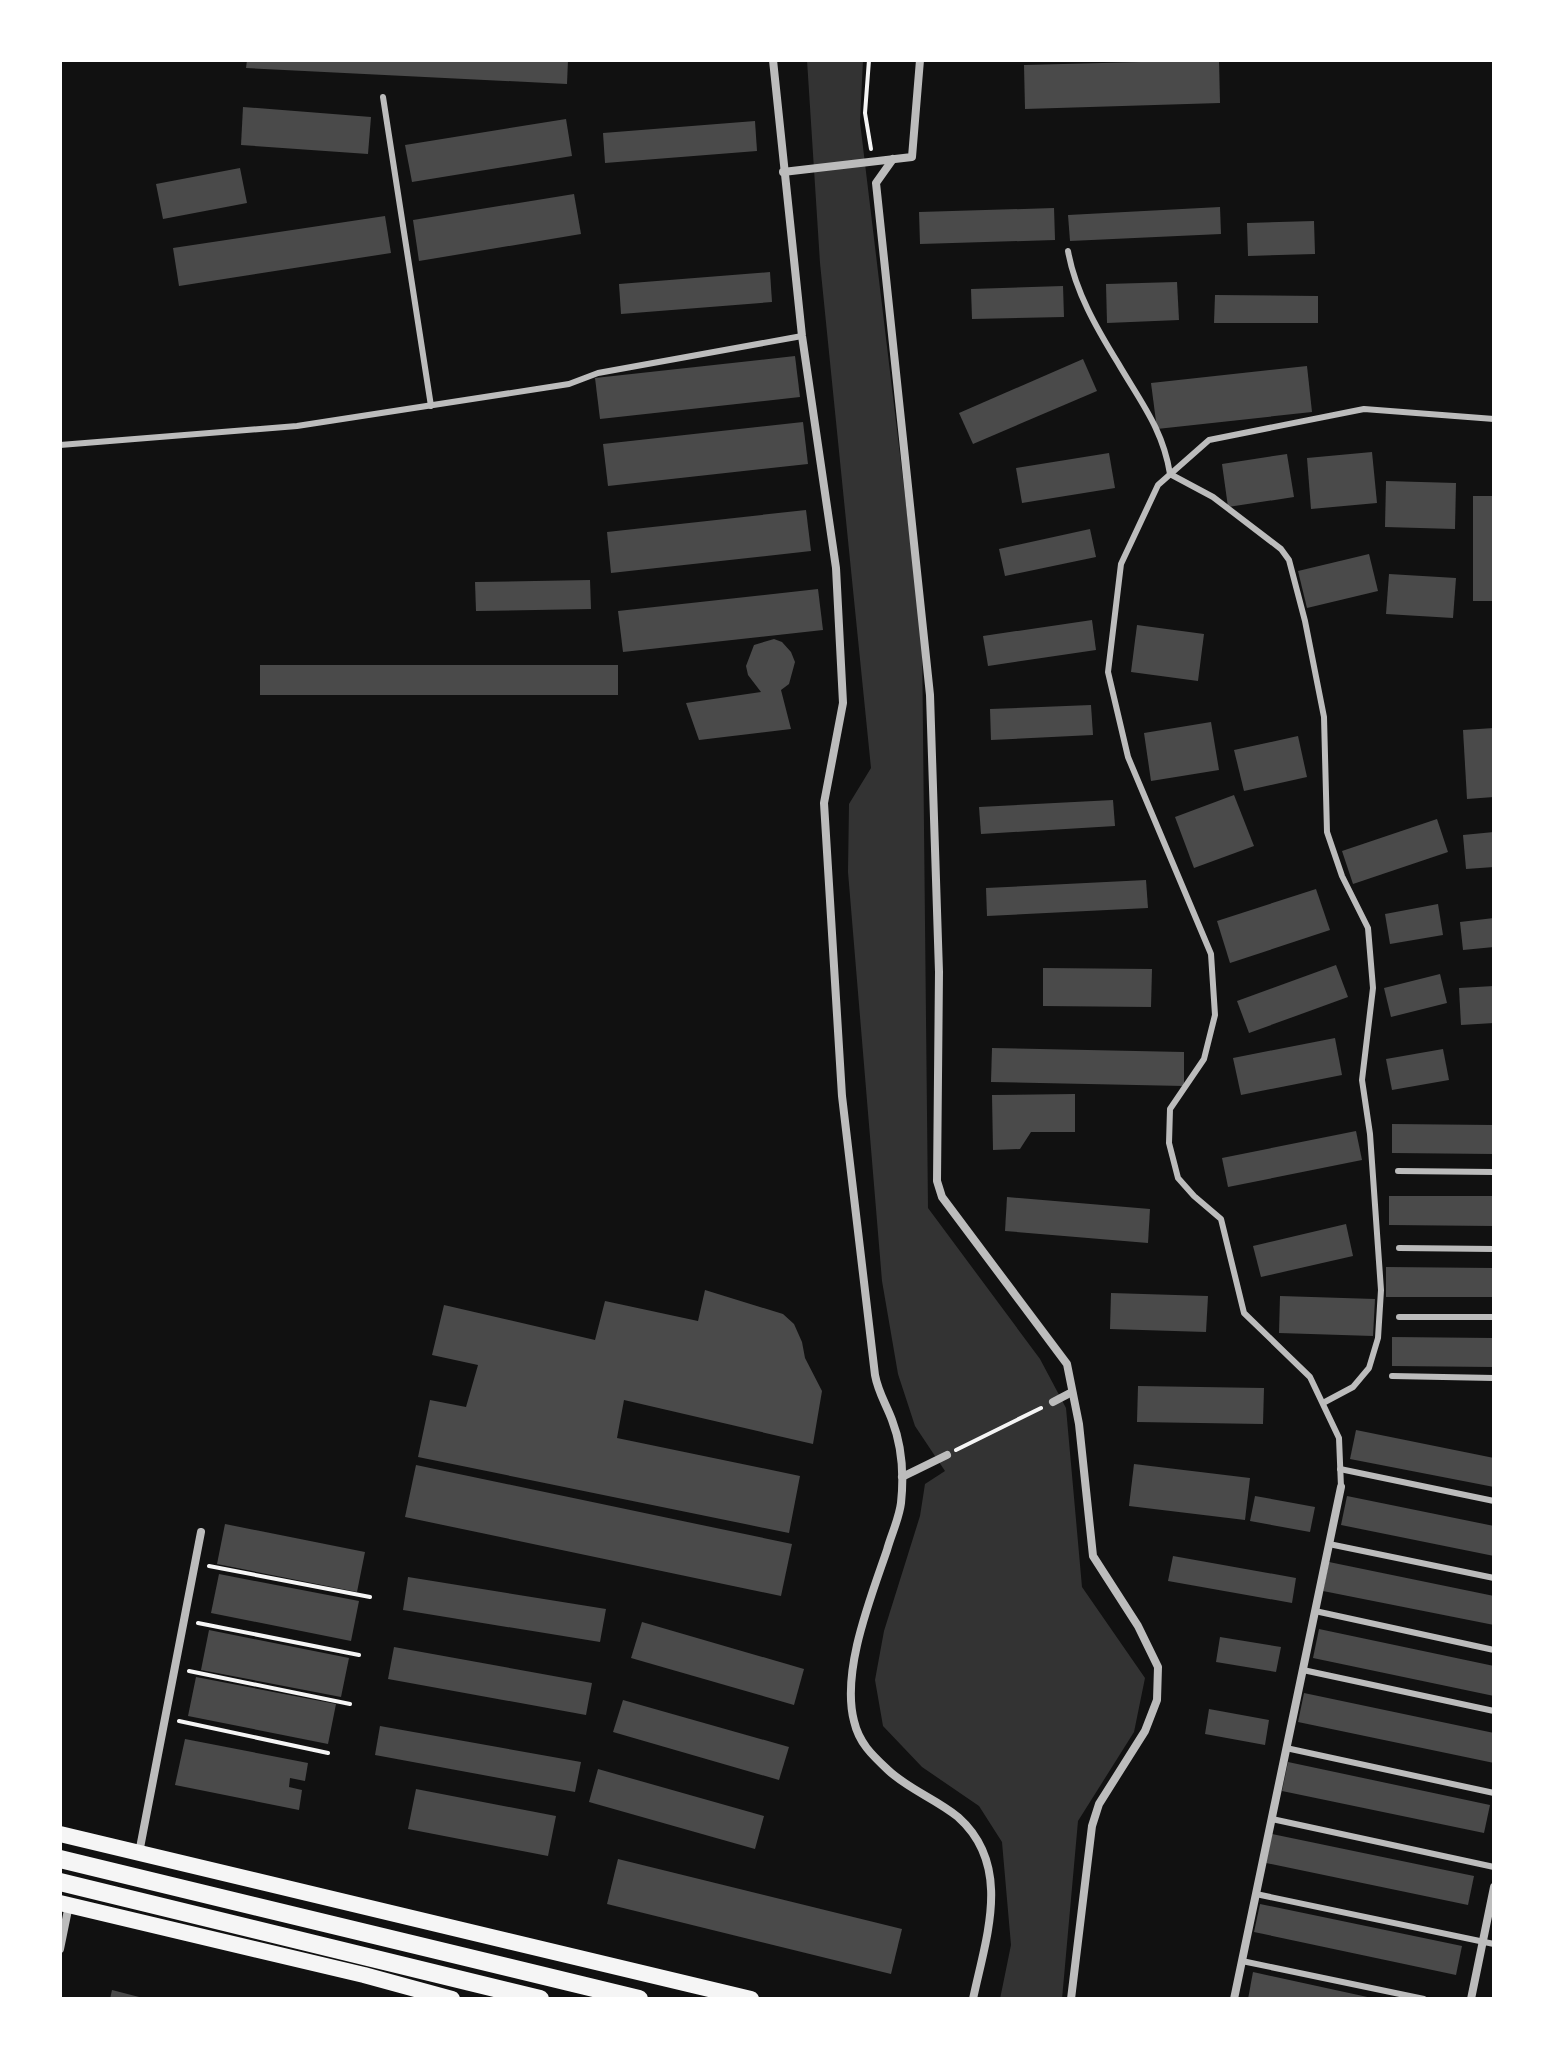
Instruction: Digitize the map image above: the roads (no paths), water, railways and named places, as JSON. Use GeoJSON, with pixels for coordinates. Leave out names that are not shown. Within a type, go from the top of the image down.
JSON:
{"type":"FeatureCollection","features":[{"type":"Feature","properties":{"kind":"main road"},"geometry":{"type":"LineString","coordinates":[[60,1834],[751,1999]]}},
{"type":"Feature","properties":{"kind":"main road"},"geometry":{"type":"LineString","coordinates":[[60,1859],[639,1999]]}},
{"type":"Feature","properties":{"kind":"main road"},"geometry":{"type":"LineString","coordinates":[[60,1882],[540,1999]]}},
{"type":"Feature","properties":{"kind":"main road"},"geometry":{"type":"LineString","coordinates":[[65,1904],[452,1999]]}},
{"type":"Feature","properties":{"kind":"street"},"geometry":{"type":"LineString","coordinates":[[773,60],[802,336],[836,583],[843,703],[824,803],[842,1096],[875,1375],[881,1401],[891,1416],[900,1445],[902,1477],[900,1508],[859,1635],[852,1693],[853,1719],[868,1752],[900,1781],[955,1815],[974,1834],[984,1850],[991,1886],[991,1914],[973,1999]]}},
{"type":"Feature","properties":{"kind":"street"},"geometry":{"type":"LineString","coordinates":[[783,172],[912,157],[920,60]]}},
{"type":"Feature","properties":{"kind":"street"},"geometry":{"type":"LineString","coordinates":[[893,159],[876,183],[930,695],[939,972],[937,1181],[942,1197],[1067,1364],[1079,1424],[1093,1556],[1149,1646],[1158,1667],[1157,1700],[1145,1731],[1099,1804],[1092,1826],[1071,1999]]}},
{"type":"Feature","properties":{"kind":"street"},"geometry":{"type":"LineString","coordinates":[[1053,1402],[1072,1392]]}},
{"type":"Feature","properties":{"kind":"street"},"geometry":{"type":"LineString","coordinates":[[902,1477],[947,1455]]}},
{"type":"Feature","properties":{"kind":"street"},"geometry":{"type":"LineString","coordinates":[[1234,1999],[1341,1487]]}},
{"type":"Feature","properties":{"kind":"street"},"geometry":{"type":"LineString","coordinates":[[139,1853],[201,1532]]}},
{"type":"Feature","properties":{"kind":"street"},"geometry":{"type":"LineString","coordinates":[[1471,1999],[1494,1887]]}},
{"type":"Feature","properties":{"kind":"street"},"geometry":{"type":"LineString","coordinates":[[60,1949],[65,1904]]}},
{"type":"Feature","properties":{"kind":"lane"},"geometry":{"type":"LineString","coordinates":[[383,97],[431,406]]}},
{"type":"Feature","properties":{"kind":"lane"},"geometry":{"type":"LineString","coordinates":[[1068,251],[1078,289],[1118,363],[1143,401],[1166,449],[1170,474]]}},
{"type":"Feature","properties":{"kind":"lane"},"geometry":{"type":"LineString","coordinates":[[60,445],[297,426],[569,384],[598,373],[802,336]]}},
{"type":"Feature","properties":{"kind":"lane"},"geometry":{"type":"LineString","coordinates":[[1341,1487],[1339,1438],[1310,1377],[1244,1313],[1225,1228],[1221,1219],[1178,1178],[1169,1143],[1170,1109],[1204,1059],[1215,1015],[1211,954],[1128,757],[1108,672],[1121,564],[1158,485],[1209,440],[1364,409],[1494,419]]}},
{"type":"Feature","properties":{"kind":"lane"},"geometry":{"type":"LineString","coordinates":[[1170,474],[1213,497],[1281,549],[1289,560],[1324,717],[1327,832],[1342,876],[1368,928],[1373,988],[1362,1080],[1370,1134],[1381,1290],[1378,1338],[1369,1368],[1353,1387],[1323,1403]]}},
{"type":"Feature","properties":{"kind":"lane"},"geometry":{"type":"LineString","coordinates":[[1398,1171],[1494,1172]]}},
{"type":"Feature","properties":{"kind":"lane"},"geometry":{"type":"LineString","coordinates":[[1399,1248],[1494,1249]]}},
{"type":"Feature","properties":{"kind":"lane"},"geometry":{"type":"LineString","coordinates":[[1399,1317],[1494,1317]]}},
{"type":"Feature","properties":{"kind":"lane"},"geometry":{"type":"LineString","coordinates":[[1392,1376],[1494,1378]]}},
{"type":"Feature","properties":{"kind":"lane"},"geometry":{"type":"LineString","coordinates":[[1340,1469],[1494,1501]]}},
{"type":"Feature","properties":{"kind":"lane"},"geometry":{"type":"LineString","coordinates":[[1329,1544],[1494,1578]]}},
{"type":"Feature","properties":{"kind":"lane"},"geometry":{"type":"LineString","coordinates":[[1315,1611],[1494,1650]]}},
{"type":"Feature","properties":{"kind":"lane"},"geometry":{"type":"LineString","coordinates":[[1303,1670],[1494,1711]]}},
{"type":"Feature","properties":{"kind":"lane"},"geometry":{"type":"LineString","coordinates":[[1286,1748],[1494,1793]]}},
{"type":"Feature","properties":{"kind":"lane"},"geometry":{"type":"LineString","coordinates":[[1272,1819],[1494,1867]]}},
{"type":"Feature","properties":{"kind":"lane"},"geometry":{"type":"LineString","coordinates":[[1256,1894],[1494,1944]]}},
{"type":"Feature","properties":{"kind":"lane"},"geometry":{"type":"LineString","coordinates":[[1242,1961],[1424,1999]]}}]}
